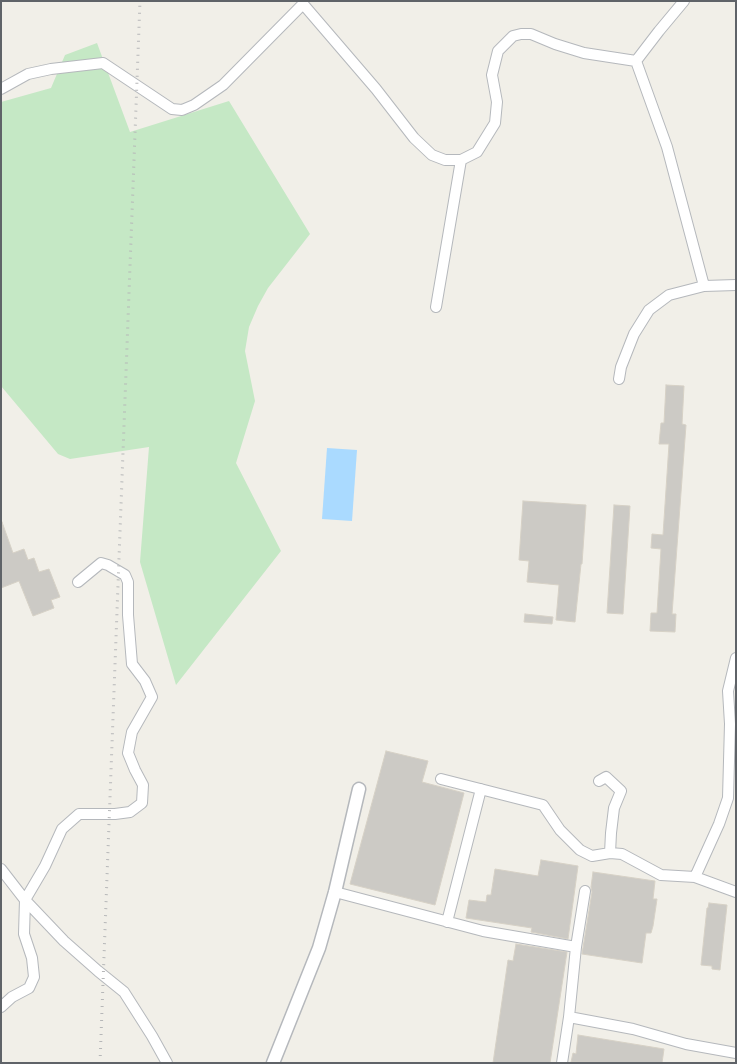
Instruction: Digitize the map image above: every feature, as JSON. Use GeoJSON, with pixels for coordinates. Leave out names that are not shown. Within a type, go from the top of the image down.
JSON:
{"type":"FeatureCollection","features":[{"type":"Feature","properties":{"kind":"street"},"geometry":{"type":"LineString","coordinates":[[636,61],[684,1]]}},
{"type":"Feature","properties":{"kind":"street"},"geometry":{"type":"LineString","coordinates":[[1,89],[28,74],[51,69],[103,63],[172,109],[182,110],[194,105],[223,85],[303,4],[376,89],[414,138],[432,154],[445,160],[461,160],[477,152],[495,123],[497,102],[492,75],[498,51],[513,36],[531,34],[584,53],[636,61]]}},
{"type":"Feature","properties":{"kind":"street"},"geometry":{"type":"LineString","coordinates":[[636,61],[666,147],[704,286]]}},
{"type":"Feature","properties":{"kind":"street"},"geometry":{"type":"LineString","coordinates":[[436,307],[461,160]]}},
{"type":"Feature","properties":{"kind":"street"},"geometry":{"type":"LineString","coordinates":[[620,379],[621,367],[634,334],[649,310],[669,295],[704,286],[736,285]]}},
{"type":"Feature","properties":{"kind":"street"},"geometry":{"type":"LineString","coordinates":[[1,1007],[12,997],[29,988],[34,977],[32,958],[24,934],[25,900],[46,866],[62,829],[79,814],[130,812],[142,803],[143,785],[128,753],[132,732],[152,697],[132,664],[128,615],[128,582],[125,575],[101,563],[78,582]]}},
{"type":"Feature","properties":{"kind":"street"},"geometry":{"type":"LineString","coordinates":[[695,877],[719,824],[728,798],[730,724],[728,691],[736,658]]}},
{"type":"Feature","properties":{"kind":"street"},"geometry":{"type":"LineString","coordinates":[[599,781],[606,777],[621,791],[614,808],[610,854]]}},
{"type":"Feature","properties":{"kind":"street"},"geometry":{"type":"LineString","coordinates":[[441,779],[543,806],[560,830],[580,850],[592,856],[622,854],[661,875],[695,877],[736,892]]}},
{"type":"Feature","properties":{"kind":"street"},"geometry":{"type":"LineString","coordinates":[[273,1063],[318,948],[335,892],[359,789]]}},
{"type":"Feature","properties":{"kind":"street"},"geometry":{"type":"LineString","coordinates":[[447,922],[481,789]]}},
{"type":"Feature","properties":{"kind":"street"},"geometry":{"type":"LineString","coordinates":[[1,869],[25,900],[64,941],[124,992],[167,1063]]}},
{"type":"Feature","properties":{"kind":"street"},"geometry":{"type":"LineString","coordinates":[[562,1063],[585,891]]}},
{"type":"Feature","properties":{"kind":"street"},"geometry":{"type":"LineString","coordinates":[[335,892],[483,932],[576,947]]}},
{"type":"Feature","properties":{"kind":"street"},"geometry":{"type":"LineString","coordinates":[[569,1018],[633,1029],[686,1044],[736,1053]]}},
{"type":"Feature","properties":{"kind":"green space"},"geometry":{"type":"Polygon","coordinates":[[[97,43],[130,132],[229,101],[310,234],[268,288],[258,306],[249,327],[245,351],[255,401],[236,463],[281,551],[176,685],[140,562],[149,447],[70,459],[58,454],[1,386],[1,102],[51,88],[65,55],[97,43]]]}},
{"type":"Feature","properties":{"kind":"water"},"geometry":{"type":"Polygon","coordinates":[[[327,448],[357,450],[352,521],[322,519],[327,448]]]}},
{"type":"Feature","properties":{"kind":"building"},"geometry":{"type":"Polygon","coordinates":[[[666,385],[684,386],[682,424],[686,425],[672,614],[676,614],[675,632],[650,631],[651,613],[657,613],[661,549],[651,548],[652,534],[663,535],[669,444],[659,444],[661,423],[664,423],[666,385]]]}},
{"type":"Feature","properties":{"kind":"building"},"geometry":{"type":"Polygon","coordinates":[[[523,501],[586,505],[582,564],[575,622],[556,620],[559,585],[527,582],[529,561],[519,560],[523,501]]]}},
{"type":"Feature","properties":{"kind":"building"},"geometry":{"type":"Polygon","coordinates":[[[614,505],[630,506],[623,614],[607,613],[614,505]]]}},
{"type":"Feature","properties":{"kind":"building"},"geometry":{"type":"Polygon","coordinates":[[[2,522],[13,553],[24,549],[28,560],[34,558],[39,572],[49,569],[60,597],[51,600],[54,608],[33,616],[19,581],[1,588],[2,522]]]}},
{"type":"Feature","properties":{"kind":"building"},"geometry":{"type":"Polygon","coordinates":[[[525,614],[553,617],[552,624],[524,622],[525,614]]]}},
{"type":"Feature","properties":{"kind":"building"},"geometry":{"type":"Polygon","coordinates":[[[386,751],[428,761],[422,782],[464,793],[435,905],[350,884],[386,751]]]}},
{"type":"Feature","properties":{"kind":"building"},"geometry":{"type":"Polygon","coordinates":[[[541,860],[578,866],[568,939],[531,932],[532,928],[466,918],[469,900],[486,902],[487,895],[491,895],[495,869],[538,876],[541,860]]]}},
{"type":"Feature","properties":{"kind":"building"},"geometry":{"type":"Polygon","coordinates":[[[593,872],[655,881],[653,899],[657,899],[653,926],[651,933],[646,933],[642,963],[582,954],[592,892],[593,872]]]}},
{"type":"Feature","properties":{"kind":"building"},"geometry":{"type":"Polygon","coordinates":[[[709,903],[727,905],[720,970],[712,969],[712,966],[701,965],[709,903]]]}},
{"type":"Feature","properties":{"kind":"building"},"geometry":{"type":"Polygon","coordinates":[[[516,944],[567,952],[550,1063],[493,1063],[508,960],[513,961],[516,944]]]}},
{"type":"Feature","properties":{"kind":"building"},"geometry":{"type":"Polygon","coordinates":[[[578,1035],[664,1049],[662,1063],[571,1062],[573,1053],[576,1054],[578,1035]]]}},
{"type":"Feature","properties":{"kind":"railway"},"geometry":{"type":"LineString","coordinates":[[100,1063],[140,1]]}}]}
